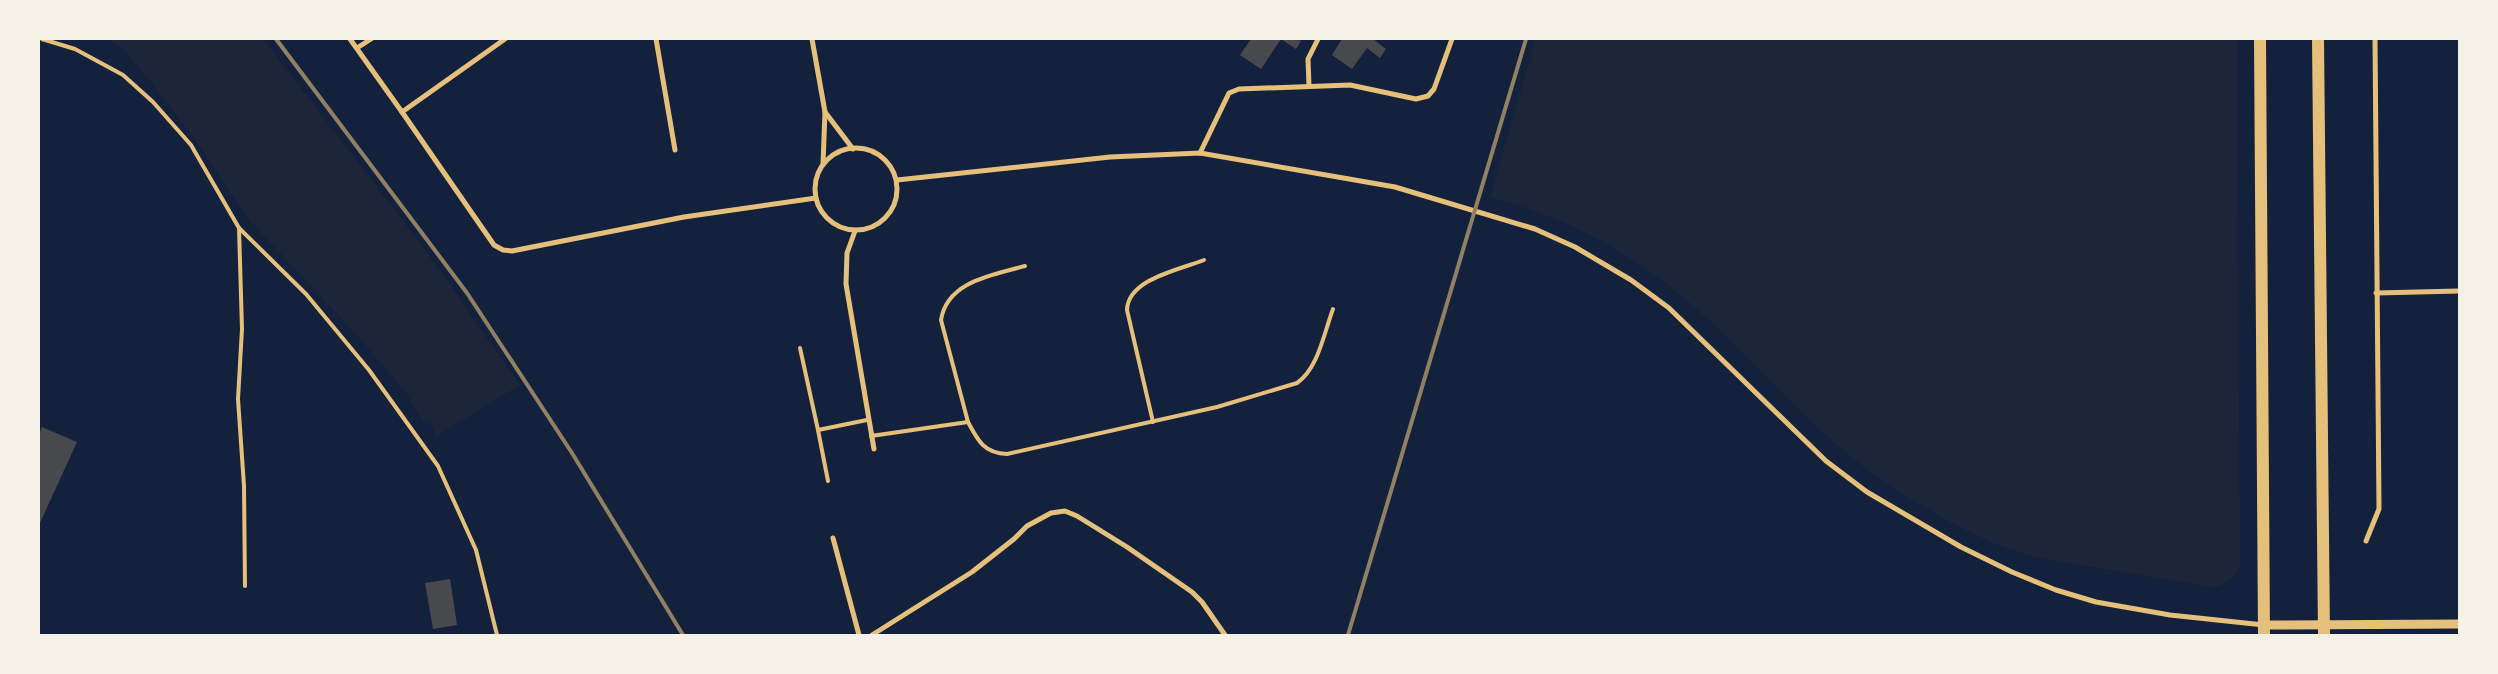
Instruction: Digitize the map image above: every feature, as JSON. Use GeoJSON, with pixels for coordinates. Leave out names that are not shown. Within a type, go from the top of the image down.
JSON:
{"type":"FeatureCollection","features":[{"type":"Feature","properties":{"kind":"main road"},"geometry":{"type":"LineString","coordinates":[[2260,39],[2264,630]]}},
{"type":"Feature","properties":{"kind":"main road"},"geometry":{"type":"LineString","coordinates":[[2318,39],[2324,630]]}},
{"type":"Feature","properties":{"kind":"street"},"geometry":{"type":"LineString","coordinates":[[350,39],[494,245],[503,250],[512,251],[684,218],[816,198]]}},
{"type":"Feature","properties":{"kind":"street"},"geometry":{"type":"LineString","coordinates":[[357,48],[370,39]]}},
{"type":"Feature","properties":{"kind":"street"},"geometry":{"type":"LineString","coordinates":[[402,112],[505,39]]}},
{"type":"Feature","properties":{"kind":"street"},"geometry":{"type":"LineString","coordinates":[[656,39],[675,150]]}},
{"type":"Feature","properties":{"kind":"street"},"geometry":{"type":"LineString","coordinates":[[812,39],[824,112],[824,164]]}},
{"type":"Feature","properties":{"kind":"street"},"geometry":{"type":"LineString","coordinates":[[1308,86],[1308,59],[1318,39]]}},
{"type":"Feature","properties":{"kind":"street"},"geometry":{"type":"LineString","coordinates":[[1200,153],[1222,102],[1229,93],[1239,89],[1350,85],[1416,100],[1428,96],[1439,78],[1452,39]]}},
{"type":"Feature","properties":{"kind":"street"},"geometry":{"type":"LineString","coordinates":[[2366,540],[2379,509],[2375,39]]}},
{"type":"Feature","properties":{"kind":"street"},"geometry":{"type":"LineString","coordinates":[[824,112],[853,149]]}},
{"type":"Feature","properties":{"kind":"street"},"geometry":{"type":"LineString","coordinates":[[853,149],[869,149],[879,154],[893,170],[897,180],[896,202],[888,216],[876,226],[855,231],[844,229],[826,218],[816,198],[816,177],[824,164],[837,152],[853,149]]}},
{"type":"Feature","properties":{"kind":"street"},"geometry":{"type":"LineString","coordinates":[[897,180],[1110,157],[1200,153],[1395,187],[1526,227],[1575,247],[1631,280],[1669,308],[1826,461],[1867,492],[1913,520],[2012,572],[2056,590],[2096,602],[2264,630],[2324,630],[2459,624]]}},
{"type":"Feature","properties":{"kind":"street"},"geometry":{"type":"LineString","coordinates":[[855,231],[847,253],[846,284],[867,420],[874,449]]}},
{"type":"Feature","properties":{"kind":"street"},"geometry":{"type":"LineString","coordinates":[[2376,293],[2459,291]]}},
{"type":"Feature","properties":{"kind":"street"},"geometry":{"type":"LineString","coordinates":[[872,635],[972,572],[1038,519],[1051,513],[1065,511],[1077,516],[1127,547],[1192,592],[1202,602],[1225,635]]}},
{"type":"Feature","properties":{"kind":"street"},"geometry":{"type":"LineString","coordinates":[[833,538],[859,635]]}},
{"type":"Feature","properties":{"kind":"lane"},"geometry":{"type":"LineString","coordinates":[[42,39],[75,49],[123,75],[153,102],[191,145],[239,228],[306,294],[369,370],[438,466],[476,550],[497,635]]}},
{"type":"Feature","properties":{"kind":"lane"},"geometry":{"type":"LineString","coordinates":[[239,228],[242,329],[238,400],[244,486],[245,586]]}},
{"type":"Feature","properties":{"kind":"lane"},"geometry":{"type":"LineString","coordinates":[[1154,422],[1128,304],[1130,296],[1140,285],[1204,260]]}},
{"type":"Feature","properties":{"kind":"lane"},"geometry":{"type":"LineString","coordinates":[[1024,266],[971,282],[951,296],[943,309],[941,320],[968,422],[976,437],[994,453],[1007,454],[1154,422],[1217,407],[1296,383],[1304,378],[1312,366],[1332,309]]}},
{"type":"Feature","properties":{"kind":"lane"},"geometry":{"type":"LineString","coordinates":[[800,348],[828,481]]}},
{"type":"Feature","properties":{"kind":"lane"},"geometry":{"type":"LineString","coordinates":[[818,430],[867,420]]}},
{"type":"Feature","properties":{"kind":"lane"},"geometry":{"type":"LineString","coordinates":[[871,436],[968,422]]}},
{"type":"Feature","properties":{"kind":"shaded area"},"geometry":{"type":"Polygon","coordinates":[[[109,39],[263,39],[423,247],[520,385],[436,436],[431,424],[423,422],[405,391],[357,335],[252,223],[190,133],[148,78],[123,49],[109,39]]]}},
{"type":"Feature","properties":{"kind":"shaded area"},"geometry":{"type":"Polygon","coordinates":[[[1536,39],[2237,39],[2240,566],[2235,575],[2225,583],[2210,587],[2057,562],[2015,551],[1957,526],[1902,493],[1856,461],[1829,438],[1700,312],[1652,273],[1609,245],[1563,222],[1490,197],[1536,39]]]}},
{"type":"Feature","properties":{"kind":"building"},"geometry":{"type":"Polygon","coordinates":[[[1251,39],[1281,39],[1261,69],[1240,55],[1251,39]]]}},
{"type":"Feature","properties":{"kind":"building"},"geometry":{"type":"Polygon","coordinates":[[[1281,39],[1297,39],[1301,41],[1296,49],[1281,39]]]}},
{"type":"Feature","properties":{"kind":"building"},"geometry":{"type":"Polygon","coordinates":[[[1342,39],[1373,39],[1386,49],[1380,58],[1367,48],[1352,69],[1332,55],[1342,39]]]}},
{"type":"Feature","properties":{"kind":"building"},"geometry":{"type":"Polygon","coordinates":[[[42,427],[77,442],[39,525],[39,434],[42,427]]]}},
{"type":"Feature","properties":{"kind":"building"},"geometry":{"type":"Polygon","coordinates":[[[450,579],[457,625],[433,629],[425,583],[450,579]]]}},
{"type":"Feature","properties":{"kind":"railway"},"geometry":{"type":"LineString","coordinates":[[276,39],[467,293],[572,453],[683,635]]}},
{"type":"Feature","properties":{"kind":"railway"},"geometry":{"type":"LineString","coordinates":[[1348,635],[1526,39]]}}]}
